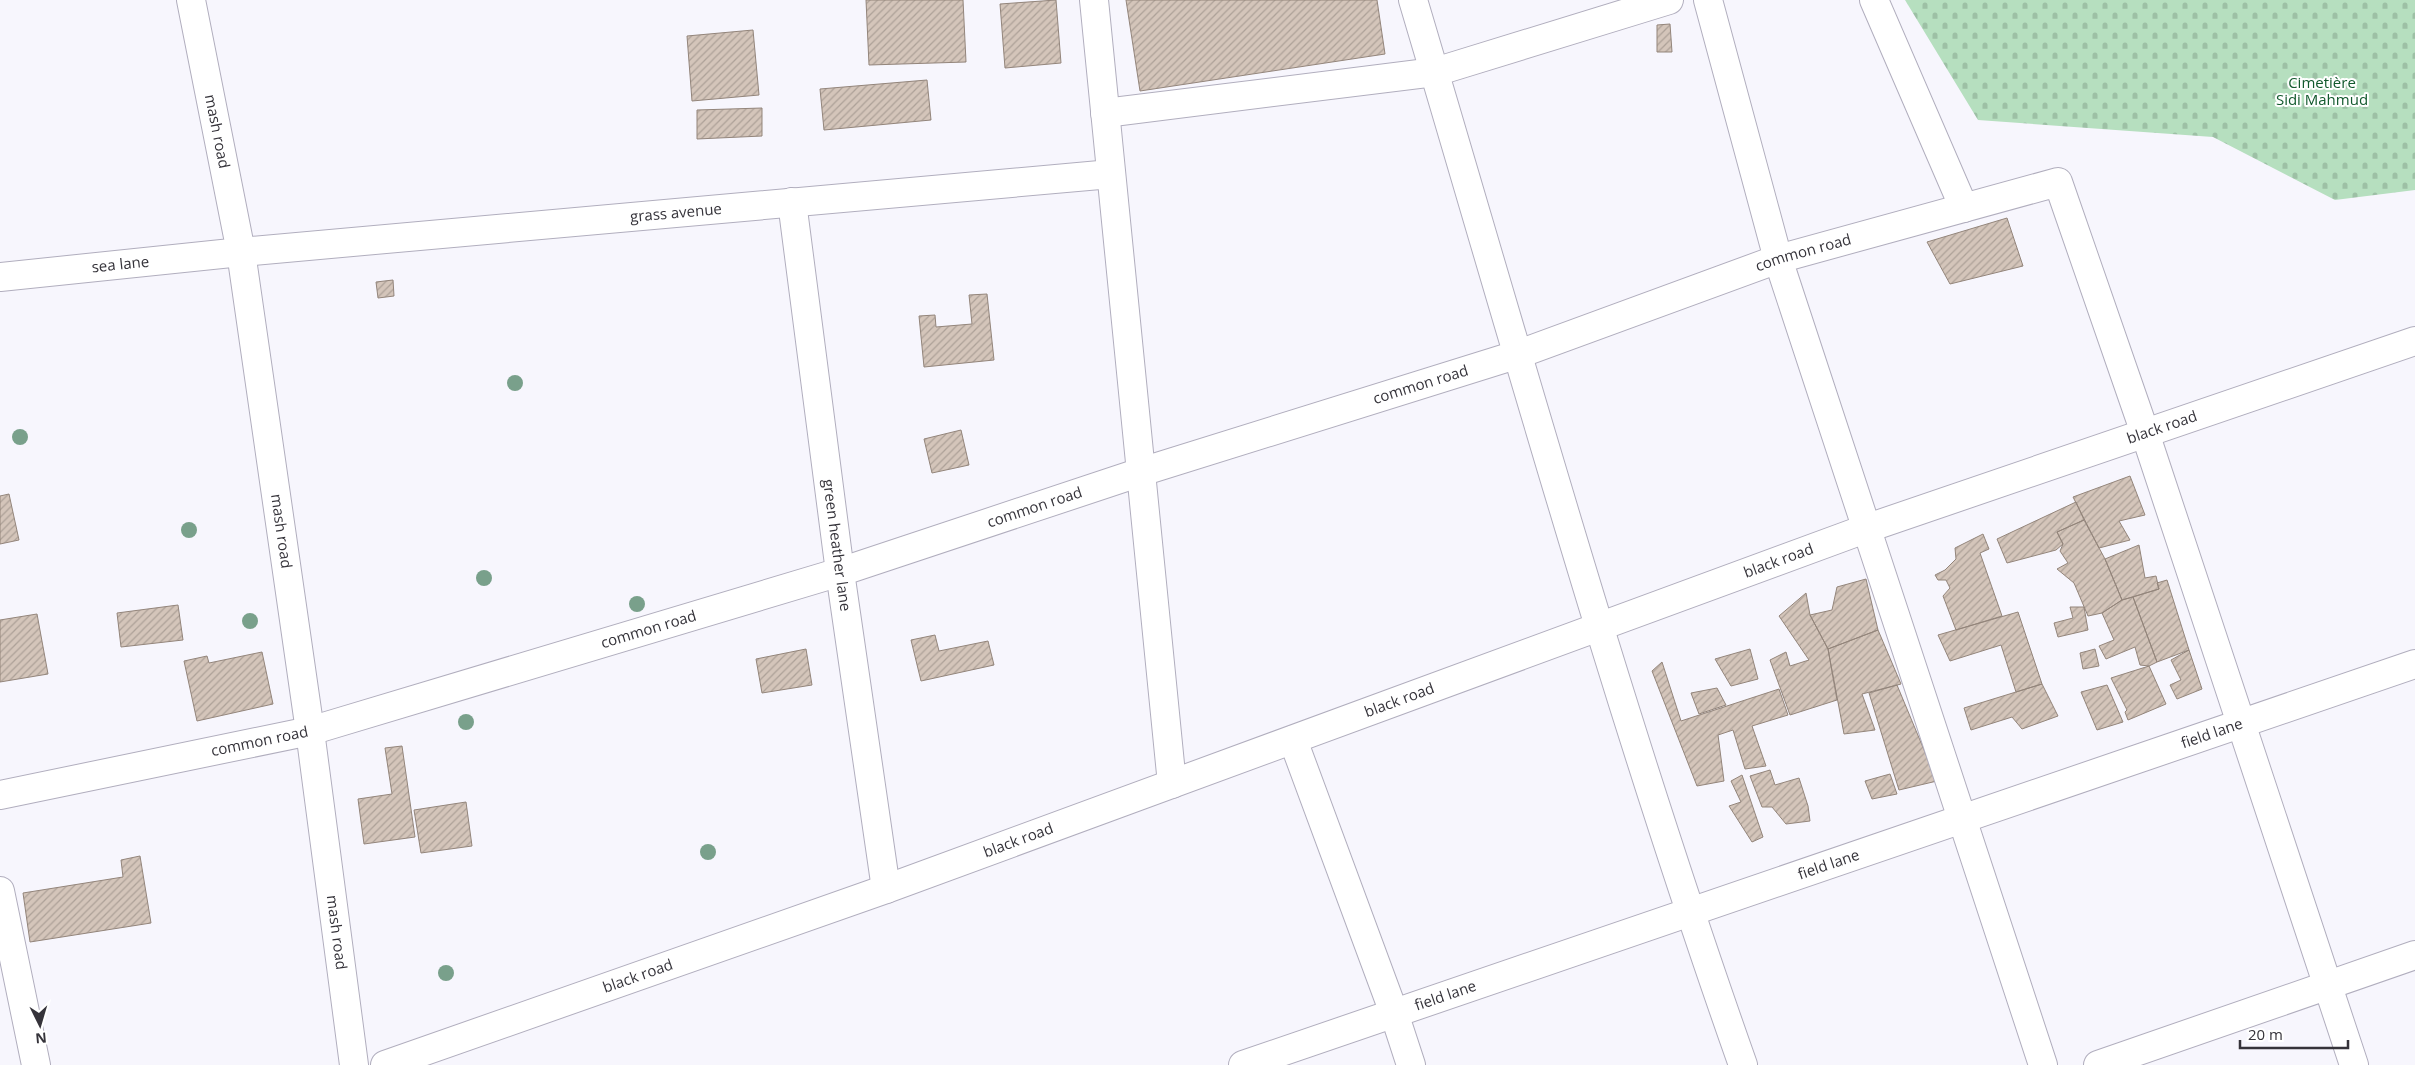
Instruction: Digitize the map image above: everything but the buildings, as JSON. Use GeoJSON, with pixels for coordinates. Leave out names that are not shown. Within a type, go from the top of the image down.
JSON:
{"type":"FeatureCollection","features":[{"type":"Feature","properties":{"kind":"street","name":"mash road"},"geometry":{"type":"LineString","coordinates":[[191,0],[241,252],[310,731],[354,1065]]}},
{"type":"Feature","properties":{"kind":"street"},"geometry":{"type":"LineString","coordinates":[[1094,0],[1172,784]]}},
{"type":"Feature","properties":{"kind":"street"},"geometry":{"type":"LineString","coordinates":[[1413,0],[1600,627],[1689,913],[1743,1065]]}},
{"type":"Feature","properties":{"kind":"street"},"geometry":{"type":"LineString","coordinates":[[1105,113],[1435,72],[1669,0]]}},
{"type":"Feature","properties":{"kind":"street"},"geometry":{"type":"LineString","coordinates":[[1708,0],[1778,258],[1865,529],[1963,819],[2043,1065]]}},
{"type":"Feature","properties":{"kind":"street"},"geometry":{"type":"LineString","coordinates":[[1874,0],[1964,208]]}},
{"type":"Feature","properties":{"kind":"street","name":"grass avenue"},"geometry":{"type":"LineString","coordinates":[[241,252],[1111,174]]}},
{"type":"Feature","properties":{"kind":"street","name":"common road"},"geometry":{"type":"LineString","coordinates":[[0,795],[310,731],[840,572],[1141,472],[1519,354],[1778,258],[2058,182],[2145,433]]}},
{"type":"Feature","properties":{"kind":"street","name":"green heather lane"},"geometry":{"type":"LineString","coordinates":[[792,202],[840,572],[886,889]]}},
{"type":"Feature","properties":{"kind":"street","name":"sea lane"},"geometry":{"type":"LineString","coordinates":[[0,277],[241,252]]}},
{"type":"Feature","properties":{"kind":"street","name":"black road"},"geometry":{"type":"LineString","coordinates":[[385,1065],[886,889],[1865,529],[2145,433],[2414,345]]}},
{"type":"Feature","properties":{"kind":"street"},"geometry":{"type":"LineString","coordinates":[[2145,433],[2354,1065]]}},
{"type":"Feature","properties":{"kind":"street","name":"field lane"},"geometry":{"type":"LineString","coordinates":[[1243,1065],[2415,664]]}},
{"type":"Feature","properties":{"kind":"street"},"geometry":{"type":"LineString","coordinates":[[1293,740],[1394,1013],[1411,1065]]}},
{"type":"Feature","properties":{"kind":"street"},"geometry":{"type":"LineString","coordinates":[[0,891],[36,1065]]}},
{"type":"Feature","properties":{"kind":"street"},"geometry":{"type":"LineString","coordinates":[[2098,1065],[2415,955]]}},
{"type":"Feature","properties":{"kind":"green space","name":"Cimetière Sidi Mahmud"},"geometry":{"type":"Polygon","coordinates":[[[1905,0],[2415,0],[2415,190],[2335,200],[2213,137],[1978,120],[1905,0]]]}}]}
